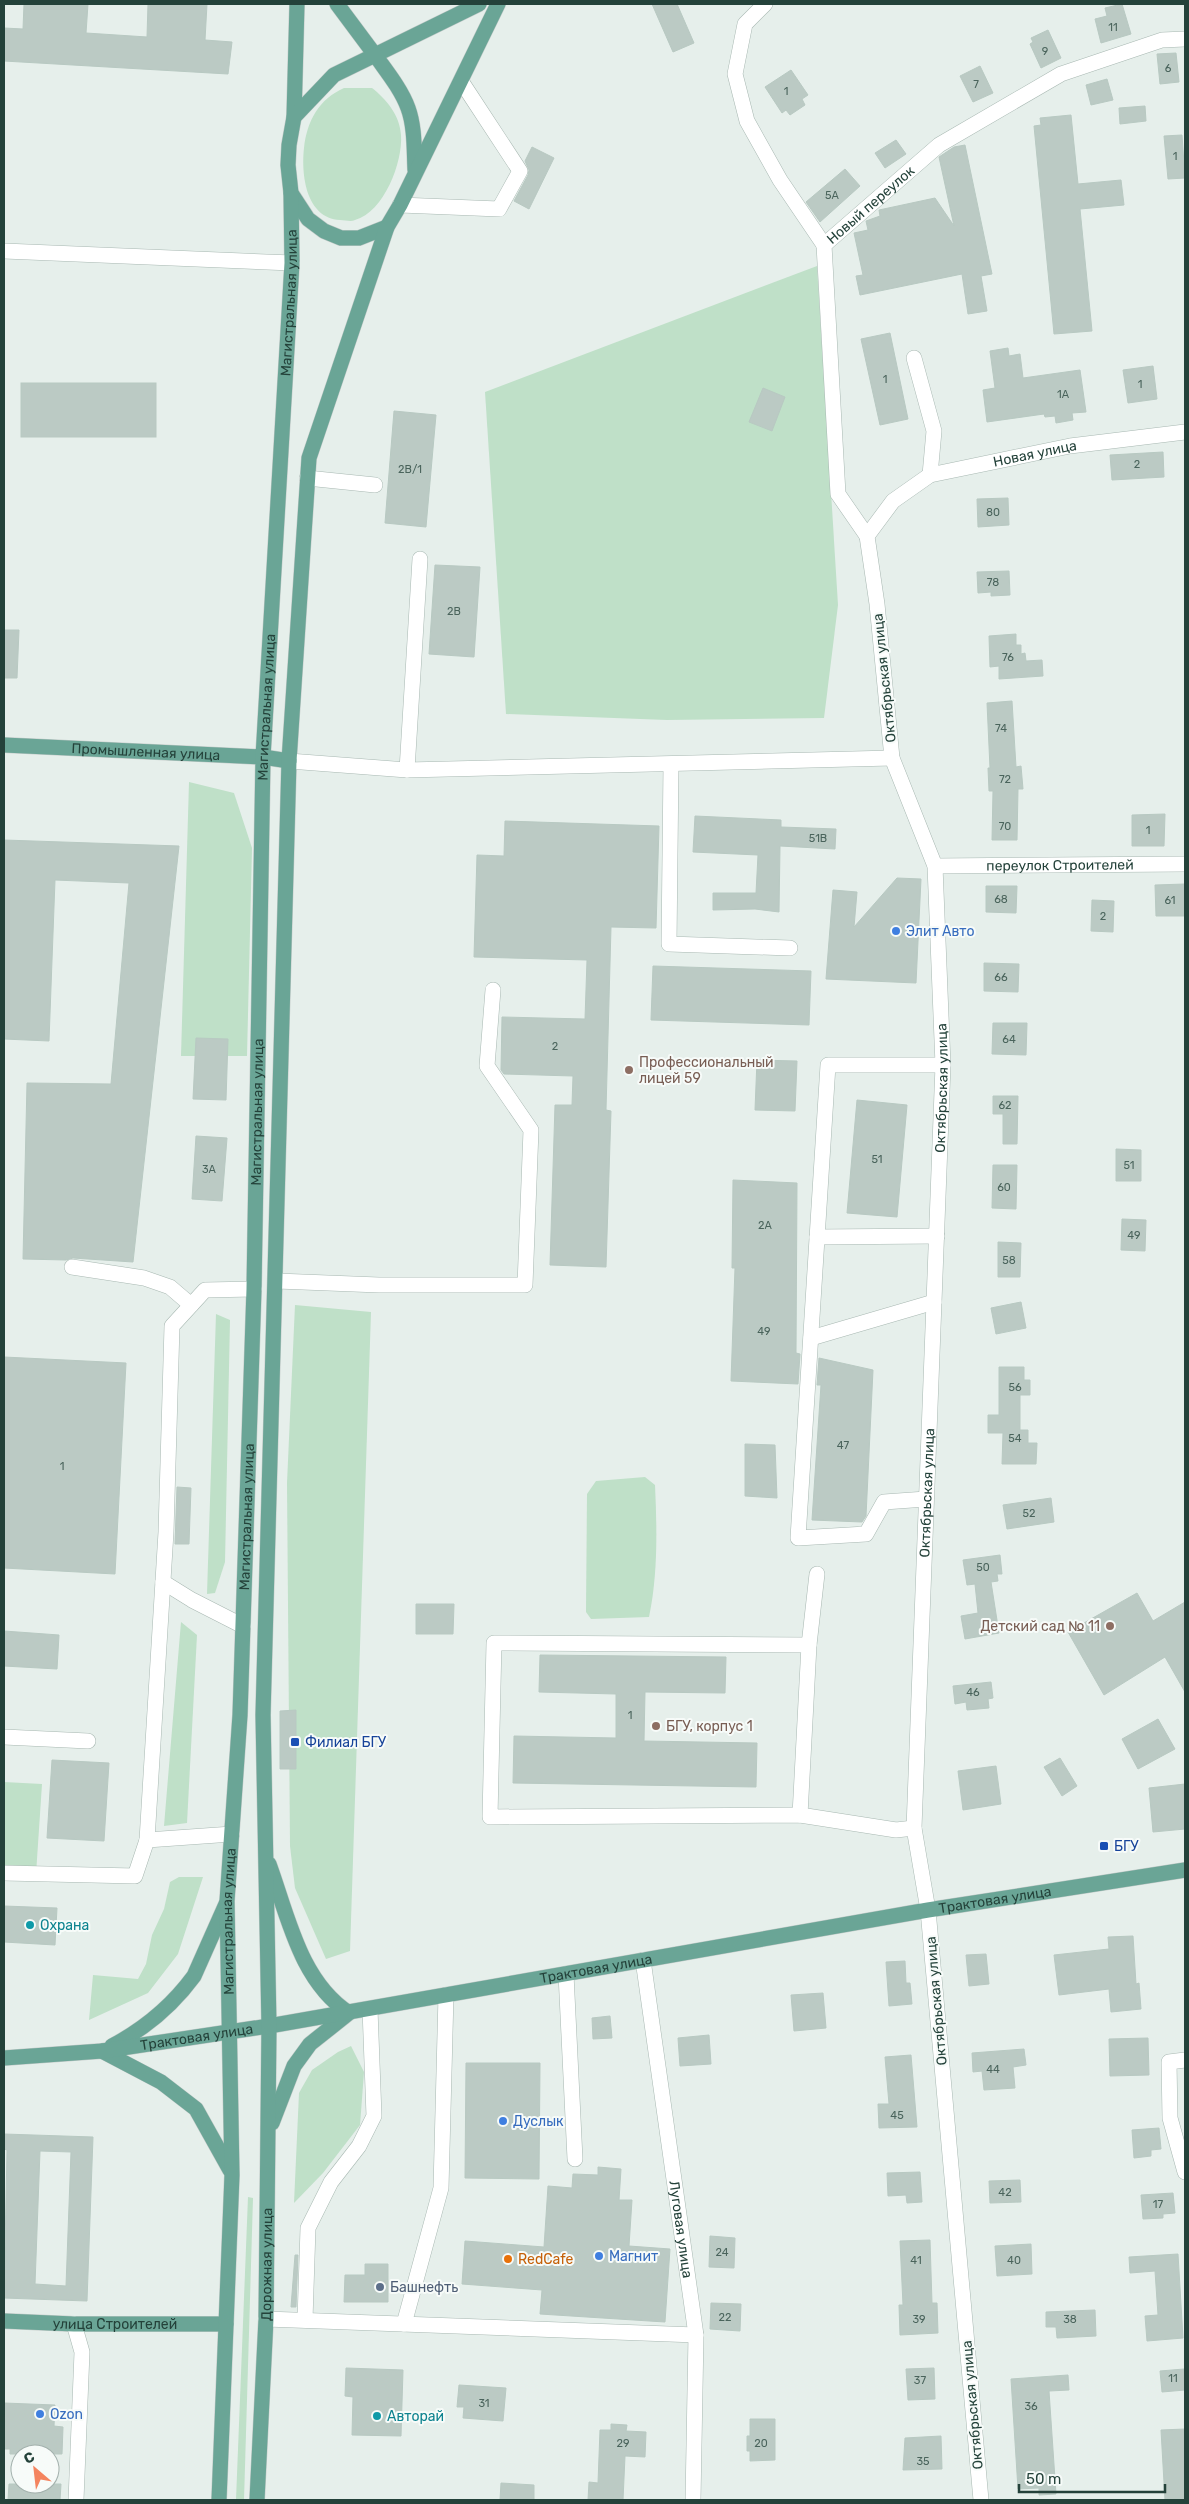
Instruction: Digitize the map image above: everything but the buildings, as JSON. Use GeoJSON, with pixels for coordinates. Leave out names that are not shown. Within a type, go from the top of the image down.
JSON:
{"type":"FeatureCollection","features":[{"type":"Feature","properties":{"kind":"main road","name":"Магистральная улица"},"geometry":{"type":"LineString","coordinates":[[230,2032],[228,1901],[240,1715],[254,1289],[263,757],[292,263],[289,145],[294,117],[297,4]]}},
{"type":"Feature","properties":{"kind":"main road","name":"Магистральная улица"},"geometry":{"type":"LineString","coordinates":[[337,4],[397,87],[408,109],[414,137],[416,170]]}},
{"type":"Feature","properties":{"kind":"main road"},"geometry":{"type":"LineString","coordinates":[[294,117],[334,75],[479,4]]}},
{"type":"Feature","properties":{"kind":"main road","name":"Магистральная улица"},"geometry":{"type":"LineString","coordinates":[[269,2026],[264,1850],[263,1715],[277,1281],[289,760],[308,458],[387,227],[400,205],[498,4]]}},
{"type":"Feature","properties":{"kind":"main road","name":"Магистральная улица"},"geometry":{"type":"LineString","coordinates":[[291,193],[308,219],[324,231],[341,238],[359,238],[387,227]]}},
{"type":"Feature","properties":{"kind":"main road","name":"Промышленная улица"},"geometry":{"type":"LineString","coordinates":[[4,745],[263,757],[289,760]]}},
{"type":"Feature","properties":{"kind":"main road"},"geometry":{"type":"LineString","coordinates":[[264,1850],[301,1954],[316,1981],[334,2003],[349,2013],[310,2044],[294,2066],[268,2133]]}},
{"type":"Feature","properties":{"kind":"main road","name":"Трактовая улица"},"geometry":{"type":"LineString","coordinates":[[4,2058],[102,2051],[269,2026],[928,1910],[1185,1870]]}},
{"type":"Feature","properties":{"kind":"main road"},"geometry":{"type":"LineString","coordinates":[[102,2051],[134,2034],[170,2006],[194,1976],[228,1901]]}},
{"type":"Feature","properties":{"kind":"main road","name":"Дорожная улица"},"geometry":{"type":"LineString","coordinates":[[258,2500],[266,2319],[269,2026]]}},
{"type":"Feature","properties":{"kind":"main road"},"geometry":{"type":"LineString","coordinates":[[219,2500],[232,2175],[230,2032]]}},
{"type":"Feature","properties":{"kind":"main road"},"geometry":{"type":"LineString","coordinates":[[102,2051],[161,2082],[196,2109],[232,2175]]}},
{"type":"Feature","properties":{"kind":"main road","name":"улица Строителей"},"geometry":{"type":"LineString","coordinates":[[4,2321],[74,2324],[226,2324]]}},
{"type":"Feature","properties":{"kind":"street"},"geometry":{"type":"LineString","coordinates":[[764,4],[745,24],[735,74],[747,120],[780,180],[824,245]]}},
{"type":"Feature","properties":{"kind":"street","name":"Новый переулок"},"geometry":{"type":"LineString","coordinates":[[867,536],[838,494],[824,245],[939,145],[1061,74],[1162,40],[1185,39]]}},
{"type":"Feature","properties":{"kind":"street"},"geometry":{"type":"LineString","coordinates":[[400,205],[499,209],[520,171],[461,81]]}},
{"type":"Feature","properties":{"kind":"street"},"geometry":{"type":"LineString","coordinates":[[4,251],[292,263]]}},
{"type":"Feature","properties":{"kind":"street"},"geometry":{"type":"LineString","coordinates":[[914,358],[934,431],[930,476]]}},
{"type":"Feature","properties":{"kind":"street","name":"Новая улица"},"geometry":{"type":"LineString","coordinates":[[867,536],[893,501],[930,476],[1070,446],[1185,432]]}},
{"type":"Feature","properties":{"kind":"street"},"geometry":{"type":"LineString","coordinates":[[307,478],[375,485]]}},
{"type":"Feature","properties":{"kind":"street","name":"Октябрьская улица"},"geometry":{"type":"LineString","coordinates":[[867,536],[892,758],[936,866],[943,1066],[914,1828],[928,1910],[980,2500]]}},
{"type":"Feature","properties":{"kind":"street"},"geometry":{"type":"LineString","coordinates":[[407,770],[420,559]]}},
{"type":"Feature","properties":{"kind":"street"},"geometry":{"type":"LineString","coordinates":[[289,760],[407,770],[671,765],[892,758]]}},
{"type":"Feature","properties":{"kind":"street"},"geometry":{"type":"LineString","coordinates":[[671,765],[669,944],[790,948]]}},
{"type":"Feature","properties":{"kind":"street","name":"переулок Строителей"},"geometry":{"type":"LineString","coordinates":[[936,866],[1185,864]]}},
{"type":"Feature","properties":{"kind":"street"},"geometry":{"type":"LineString","coordinates":[[277,1281],[379,1285],[525,1284],[531,1130],[487,1066],[493,990]]}},
{"type":"Feature","properties":{"kind":"street"},"geometry":{"type":"LineString","coordinates":[[926,1498],[884,1502],[866,1534],[798,1538],[828,1064],[943,1066]]}},
{"type":"Feature","properties":{"kind":"street"},"geometry":{"type":"LineString","coordinates":[[817,1237],[936,1236]]}},
{"type":"Feature","properties":{"kind":"street"},"geometry":{"type":"LineString","coordinates":[[72,1267],[144,1278],[170,1288],[191,1306]]}},
{"type":"Feature","properties":{"kind":"street"},"geometry":{"type":"LineString","coordinates":[[4,1873],[135,1876],[147,1840],[163,1582],[172,1326],[205,1290],[254,1289]]}},
{"type":"Feature","properties":{"kind":"street"},"geometry":{"type":"LineString","coordinates":[[811,1338],[934,1302]]}},
{"type":"Feature","properties":{"kind":"street"},"geometry":{"type":"LineString","coordinates":[[800,1815],[809,1645],[816,1574]]}},
{"type":"Feature","properties":{"kind":"street"},"geometry":{"type":"LineString","coordinates":[[163,1582],[192,1600],[243,1626]]}},
{"type":"Feature","properties":{"kind":"street"},"geometry":{"type":"LineString","coordinates":[[809,1645],[494,1643],[490,1817],[800,1815],[896,1830],[914,1828]]}},
{"type":"Feature","properties":{"kind":"street"},"geometry":{"type":"LineString","coordinates":[[4,1737],[88,1741]]}},
{"type":"Feature","properties":{"kind":"street"},"geometry":{"type":"LineString","coordinates":[[147,1840],[232,1834]]}},
{"type":"Feature","properties":{"kind":"street","name":"Луговая улица"},"geometry":{"type":"LineString","coordinates":[[643,1960],[696,2335],[693,2500]]}},
{"type":"Feature","properties":{"kind":"street"},"geometry":{"type":"LineString","coordinates":[[566,1974],[575,2159]]}},
{"type":"Feature","properties":{"kind":"street"},"geometry":{"type":"LineString","coordinates":[[404,2324],[441,2188],[446,1996]]}},
{"type":"Feature","properties":{"kind":"street"},"geometry":{"type":"LineString","coordinates":[[305,2320],[308,2228],[331,2182],[359,2146],[374,2116],[370,2009]]}},
{"type":"Feature","properties":{"kind":"street"},"geometry":{"type":"LineString","coordinates":[[1185,2060],[1169,2062],[1170,2118],[1185,2172]]}},
{"type":"Feature","properties":{"kind":"street"},"geometry":{"type":"LineString","coordinates":[[266,2319],[696,2335]]}},
{"type":"Feature","properties":{"kind":"street"},"geometry":{"type":"LineString","coordinates":[[74,2324],[82,2352],[76,2500]]}},
{"type":"Feature","properties":{"kind":"green space"},"geometry":{"type":"Polygon","coordinates":[[[344,88],[372,88],[382,97],[395,114],[401,135],[399,159],[390,185],[375,207],[365,215],[352,221],[329,217],[320,212],[308,193],[303,159],[311,120],[328,98],[344,88]]]}},
{"type":"Feature","properties":{"kind":"green space"},"geometry":{"type":"Polygon","coordinates":[[[817,266],[838,605],[824,718],[667,720],[506,714],[485,392],[817,266]]]}},
{"type":"Feature","properties":{"kind":"green space"},"geometry":{"type":"Polygon","coordinates":[[[189,782],[234,793],[252,848],[247,1056],[181,1056],[189,782]]]}},
{"type":"Feature","properties":{"kind":"green space"},"geometry":{"type":"Polygon","coordinates":[[[295,1305],[371,1312],[350,1951],[326,1959],[295,1888],[290,1846],[287,1483],[295,1305]]]}},
{"type":"Feature","properties":{"kind":"green space"},"geometry":{"type":"Polygon","coordinates":[[[216,1314],[230,1320],[225,1562],[215,1593],[207,1594],[216,1314]]]}},
{"type":"Feature","properties":{"kind":"green space"},"geometry":{"type":"Polygon","coordinates":[[[645,1477],[655,1485],[656,1518],[655,1568],[649,1617],[591,1619],[586,1612],[587,1494],[596,1481],[645,1477]]]}},
{"type":"Feature","properties":{"kind":"green space"},"geometry":{"type":"Polygon","coordinates":[[[181,1622],[197,1635],[187,1823],[164,1826],[181,1622]]]}},
{"type":"Feature","properties":{"kind":"green space"},"geometry":{"type":"Polygon","coordinates":[[[4,1782],[42,1784],[36,1874],[4,1872],[4,1782]]]}},
{"type":"Feature","properties":{"kind":"green space"},"geometry":{"type":"Polygon","coordinates":[[[179,1877],[203,1877],[178,1954],[148,1993],[89,2020],[93,1975],[138,1979],[146,1964],[152,1935],[164,1909],[170,1882],[179,1877]]]}},
{"type":"Feature","properties":{"kind":"green space"},"geometry":{"type":"Polygon","coordinates":[[[351,2046],[364,2072],[360,2125],[323,2173],[294,2203],[299,2093],[312,2070],[338,2052],[351,2046]]]}},
{"type":"Feature","properties":{"kind":"green space"},"geometry":{"type":"Polygon","coordinates":[[[248,2197],[253,2198],[244,2500],[236,2500],[248,2197]]]}},
{"type":"Feature","properties":{"kind":"place","name":"Элит Авто"},"geometry":{"type":"Point","coordinates":[896,931]}},
{"type":"Feature","properties":{"kind":"place","name":"Профессиональный лицей 59"},"geometry":{"type":"Point","coordinates":[629,1070]}},
{"type":"Feature","properties":{"kind":"place","name":"Детский сад № 11"},"geometry":{"type":"Point","coordinates":[1110,1626]}},
{"type":"Feature","properties":{"kind":"place","name":"БГУ, корпус 1"},"geometry":{"type":"Point","coordinates":[656,1726]}},
{"type":"Feature","properties":{"kind":"place","name":"Филиал БГУ"},"geometry":{"type":"Point","coordinates":[295,1742]}},
{"type":"Feature","properties":{"kind":"place","name":"БГУ"},"geometry":{"type":"Point","coordinates":[1104,1846]}},
{"type":"Feature","properties":{"kind":"place","name":"Охрана"},"geometry":{"type":"Point","coordinates":[30,1925]}},
{"type":"Feature","properties":{"kind":"place","name":"Дуслык"},"geometry":{"type":"Point","coordinates":[503,2121]}},
{"type":"Feature","properties":{"kind":"place","name":"Магнит"},"geometry":{"type":"Point","coordinates":[599,2256]}},
{"type":"Feature","properties":{"kind":"place","name":"RedCafe"},"geometry":{"type":"Point","coordinates":[508,2259]}},
{"type":"Feature","properties":{"kind":"place","name":"Башнефть"},"geometry":{"type":"Point","coordinates":[380,2287]}},
{"type":"Feature","properties":{"kind":"place","name":"Ozon"},"geometry":{"type":"Point","coordinates":[40,2414]}},
{"type":"Feature","properties":{"kind":"place","name":"Авторай"},"geometry":{"type":"Point","coordinates":[377,2416]}}]}
